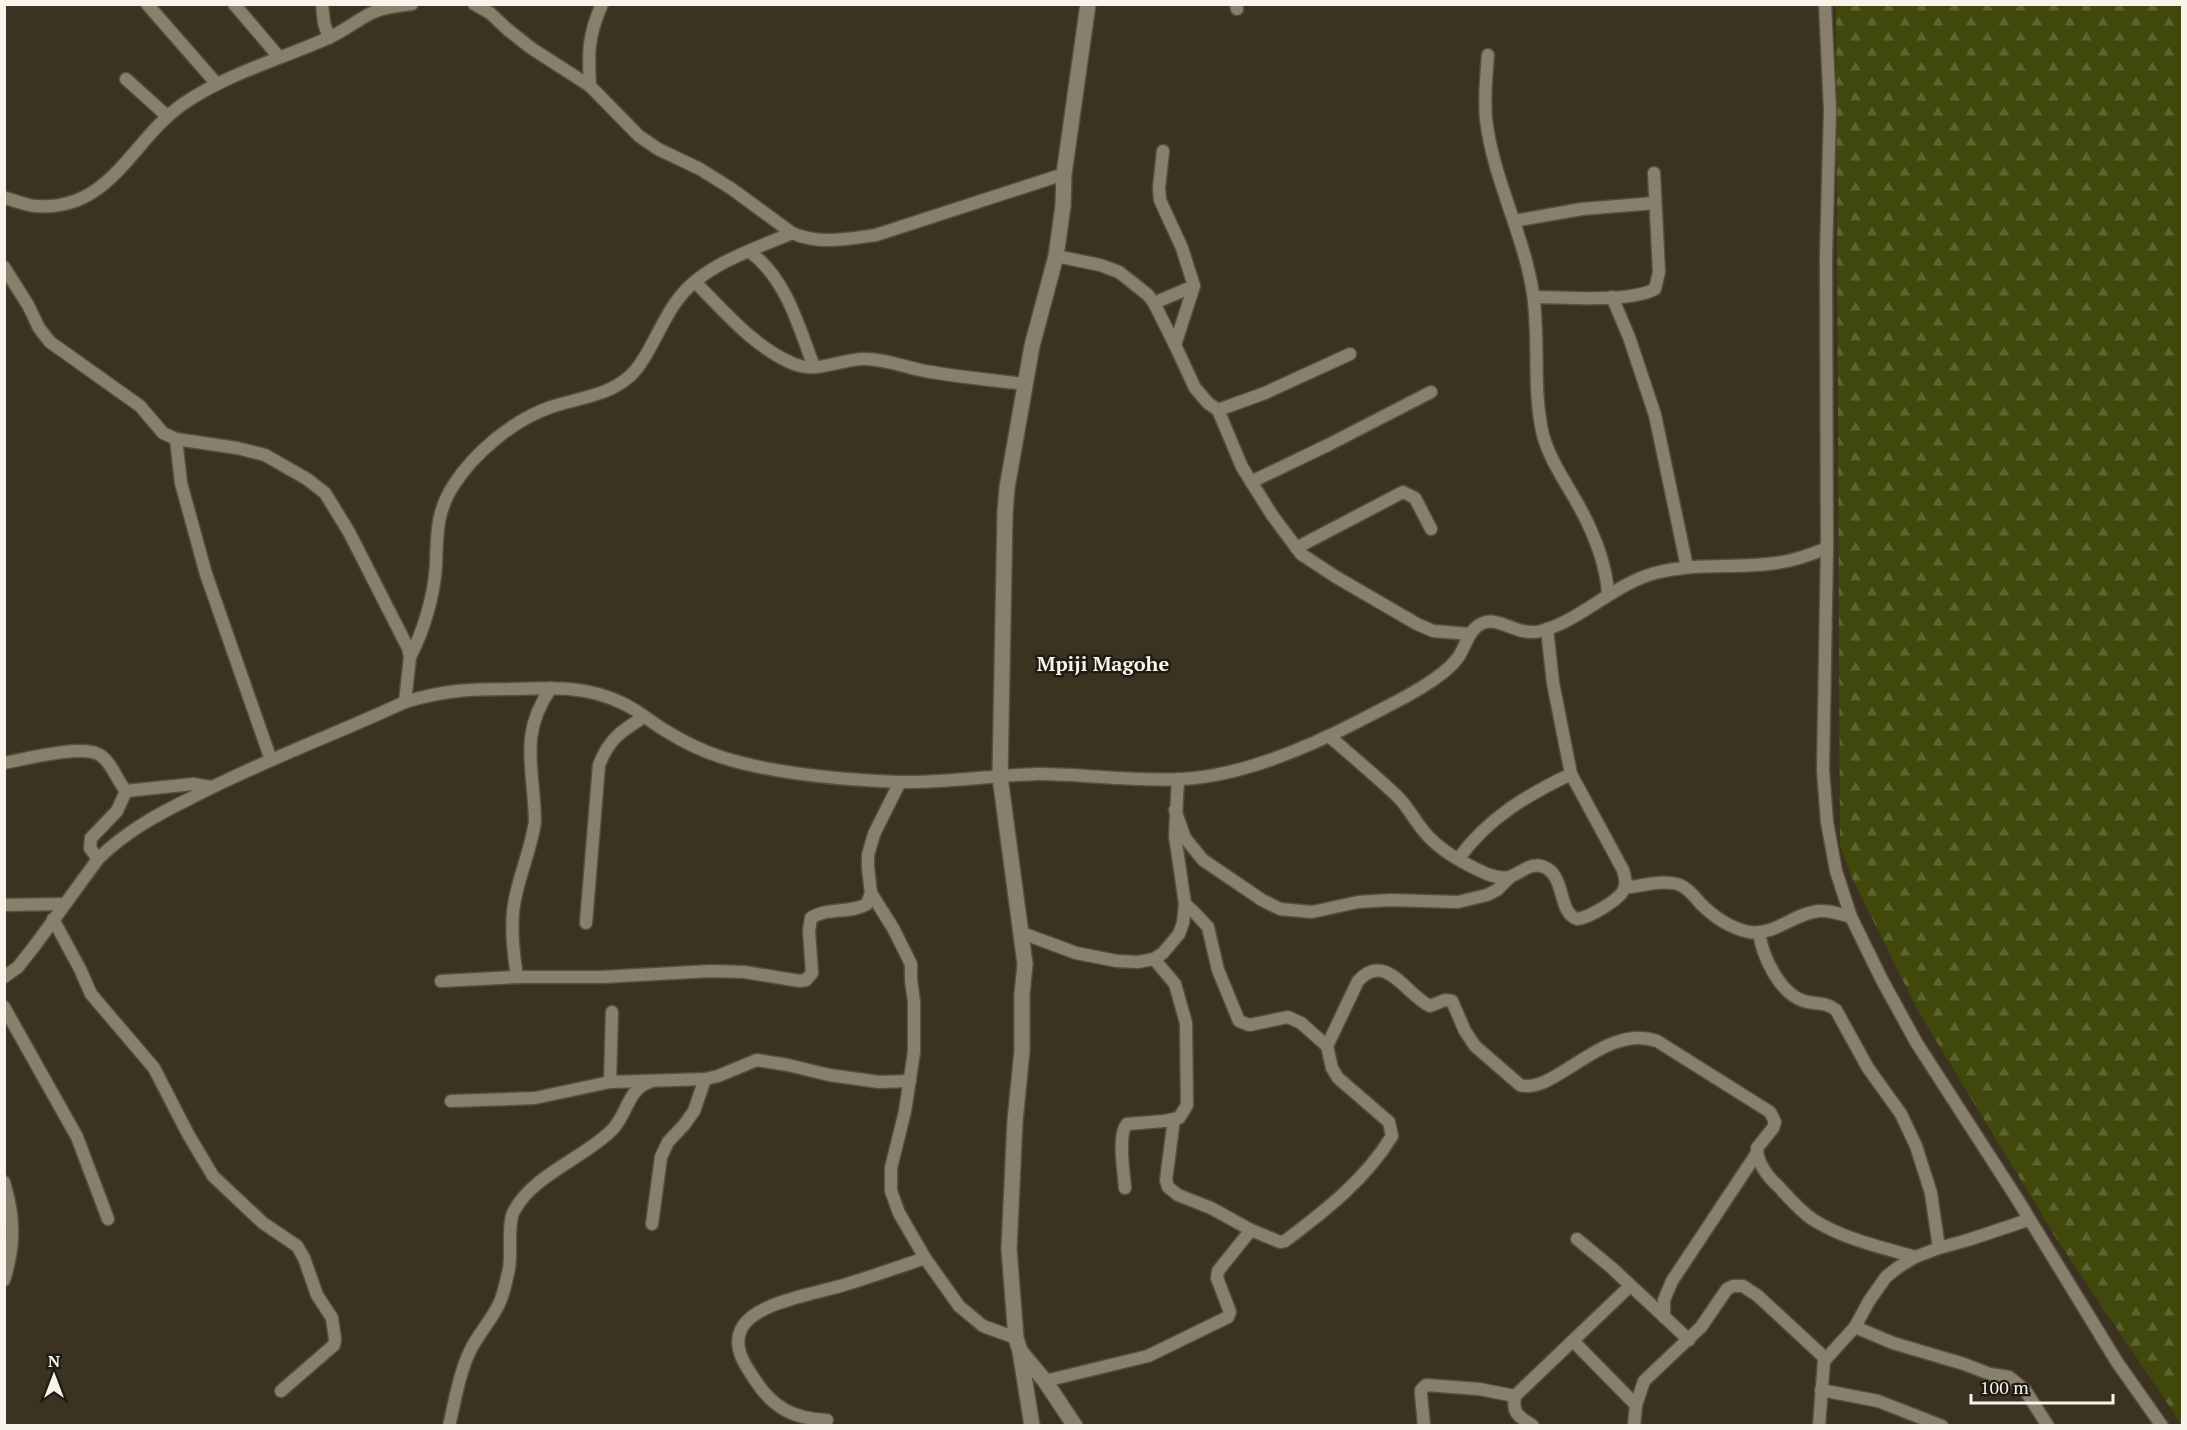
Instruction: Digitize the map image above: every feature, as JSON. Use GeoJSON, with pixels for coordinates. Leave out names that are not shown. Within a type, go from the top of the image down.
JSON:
{"type":"FeatureCollection","features":[{"type":"Feature","properties":{"kind":"street"},"geometry":{"type":"LineString","coordinates":[[147,4],[216,83]]}},
{"type":"Feature","properties":{"kind":"street"},"geometry":{"type":"LineString","coordinates":[[234,4],[279,57]]}},
{"type":"Feature","properties":{"kind":"street"},"geometry":{"type":"LineString","coordinates":[[322,4],[324,23],[329,38]]}},
{"type":"Feature","properties":{"kind":"street"},"geometry":{"type":"LineString","coordinates":[[4,198],[34,206],[54,205],[81,199],[98,190],[118,172],[167,116],[216,83],[329,38],[375,11],[389,6],[412,4]]}},
{"type":"Feature","properties":{"kind":"street"},"geometry":{"type":"LineString","coordinates":[[474,4],[492,9],[507,29],[531,48],[590,86],[639,136],[658,149],[700,169],[732,189],[792,233],[803,238],[843,240],[876,235],[1064,174]]}},
{"type":"Feature","properties":{"kind":"street"},"geometry":{"type":"LineString","coordinates":[[590,86],[589,42],[602,4]]}},
{"type":"Feature","properties":{"kind":"street"},"geometry":{"type":"LineString","coordinates":[[1032,1425],[1018,1345],[1009,1249],[1015,1121],[1022,1051],[1022,994],[1025,964],[1000,777],[1005,513],[1007,488],[1032,346],[1056,256],[1063,206],[1064,174],[1088,4]]}},
{"type":"Feature","properties":{"kind":"street"},"geometry":{"type":"LineString","coordinates":[[1825,4],[1830,110],[1826,312],[1827,548],[1824,794],[1830,845],[1851,916],[1916,1042],[2016,1197],[2117,1362],[2162,1425]]}},
{"type":"Feature","properties":{"kind":"street"},"geometry":{"type":"LineString","coordinates":[[1488,55],[1484,99],[1486,120],[1496,167],[1526,254],[1534,297],[1543,435],[1550,454],[1582,510],[1600,553],[1608,594]]}},
{"type":"Feature","properties":{"kind":"street"},"geometry":{"type":"LineString","coordinates":[[126,79],[167,116]]}},
{"type":"Feature","properties":{"kind":"street"},"geometry":{"type":"LineString","coordinates":[[1163,151],[1160,200],[1182,248],[1194,286],[1176,345]]}},
{"type":"Feature","properties":{"kind":"street"},"geometry":{"type":"LineString","coordinates":[[1534,297],[1612,297],[1655,289],[1659,273],[1654,173]]}},
{"type":"Feature","properties":{"kind":"street"},"geometry":{"type":"LineString","coordinates":[[1514,221],[1582,209],[1655,203]]}},
{"type":"Feature","properties":{"kind":"street"},"geometry":{"type":"LineString","coordinates":[[405,702],[410,657],[425,619],[431,594],[436,566],[435,545],[439,516],[452,487],[469,465],[513,428],[547,409],[595,396],[630,376],[639,366],[677,300],[696,283],[722,265],[792,233]]}},
{"type":"Feature","properties":{"kind":"street"},"geometry":{"type":"LineString","coordinates":[[750,252],[764,261],[772,272],[789,303],[814,368]]}},
{"type":"Feature","properties":{"kind":"street"},"geometry":{"type":"LineString","coordinates":[[1056,256],[1100,265],[1119,273],[1136,284],[1154,303],[1195,388],[1208,403],[1218,410],[1251,482],[1296,548],[1317,565],[1417,624],[1433,631],[1470,634]]}},
{"type":"Feature","properties":{"kind":"street"},"geometry":{"type":"LineString","coordinates":[[4,267],[28,305],[39,328],[50,342],[132,400],[163,432],[176,439],[265,454],[307,479],[325,493],[349,532],[410,657]]}},
{"type":"Feature","properties":{"kind":"street"},"geometry":{"type":"LineString","coordinates":[[696,283],[733,321],[775,355],[796,365],[814,368],[866,359],[926,371],[1025,384]]}},
{"type":"Feature","properties":{"kind":"street"},"geometry":{"type":"LineString","coordinates":[[1154,303],[1194,286]]}},
{"type":"Feature","properties":{"kind":"street"},"geometry":{"type":"LineString","coordinates":[[1612,297],[1633,345],[1655,415],[1687,567]]}},
{"type":"Feature","properties":{"kind":"street"},"geometry":{"type":"LineString","coordinates":[[1218,410],[1265,393],[1350,354]]}},
{"type":"Feature","properties":{"kind":"street"},"geometry":{"type":"LineString","coordinates":[[1251,482],[1328,446],[1431,392]]}},
{"type":"Feature","properties":{"kind":"street"},"geometry":{"type":"LineString","coordinates":[[176,439],[181,483],[206,574],[271,760]]}},
{"type":"Feature","properties":{"kind":"street"},"geometry":{"type":"LineString","coordinates":[[1296,548],[1403,492],[1415,498],[1431,529]]}},
{"type":"Feature","properties":{"kind":"street"},"geometry":{"type":"LineString","coordinates":[[4,977],[18,967],[98,859],[114,843],[138,827],[212,787],[271,760],[405,702],[446,691],[551,687],[579,689],[600,694],[624,704],[689,744],[742,763],[796,772],[900,782],[1062,774],[1178,780],[1245,768],[1329,736],[1399,699],[1445,671],[1458,657],[1477,625],[1491,621],[1525,632],[1535,632],[1547,629],[1573,616],[1636,579],[1687,567],[1773,564],[1804,557],[1827,548]]}},
{"type":"Feature","properties":{"kind":"street"},"geometry":{"type":"LineString","coordinates":[[1175,810],[1185,838],[1203,860],[1262,900],[1280,909],[1312,912],[1358,902],[1390,900],[1458,902],[1487,895],[1497,890],[1521,870],[1539,866],[1548,870],[1557,880],[1568,913],[1577,919],[1590,915],[1621,895],[1626,879],[1571,774],[1553,683],[1547,629]]}},
{"type":"Feature","properties":{"kind":"street"},"geometry":{"type":"LineString","coordinates":[[517,977],[513,910],[535,821],[530,735],[537,710],[551,687]]}},
{"type":"Feature","properties":{"kind":"street"},"geometry":{"type":"LineString","coordinates":[[586,923],[599,765],[604,751],[616,735],[644,717]]}},
{"type":"Feature","properties":{"kind":"street"},"geometry":{"type":"LineString","coordinates":[[1329,736],[1398,797],[1432,840],[1486,873],[1502,878],[1510,877]]}},
{"type":"Feature","properties":{"kind":"street"},"geometry":{"type":"LineString","coordinates":[[4,763],[55,754],[88,752],[99,754],[126,791]]}},
{"type":"Feature","properties":{"kind":"street"},"geometry":{"type":"LineString","coordinates":[[1459,858],[1473,840],[1508,809],[1571,774]]}},
{"type":"Feature","properties":{"kind":"street"},"geometry":{"type":"LineString","coordinates":[[1022,933],[1076,953],[1101,958],[1138,962],[1154,959],[1163,953],[1179,934],[1185,904],[1174,836],[1178,780]]}},
{"type":"Feature","properties":{"kind":"street"},"geometry":{"type":"LineString","coordinates":[[900,782],[871,844],[868,868],[871,893],[893,928],[911,964],[916,1025],[905,1111],[893,1156],[891,1191],[899,1213],[925,1258],[960,1306],[983,1326],[1018,1345],[1075,1425]]}},
{"type":"Feature","properties":{"kind":"street"},"geometry":{"type":"LineString","coordinates":[[126,791],[193,784],[212,787]]}},
{"type":"Feature","properties":{"kind":"street"},"geometry":{"type":"LineString","coordinates":[[98,859],[90,848],[91,838],[117,811],[126,791]]}},
{"type":"Feature","properties":{"kind":"street"},"geometry":{"type":"LineString","coordinates":[[1625,888],[1670,883],[1680,885],[1691,892],[1718,919],[1738,929],[1759,932],[1773,929],[1819,910],[1851,916]]}},
{"type":"Feature","properties":{"kind":"street"},"geometry":{"type":"LineString","coordinates":[[441,981],[517,977],[602,977],[711,971],[744,972],[806,980],[812,973],[809,931],[811,918],[817,914],[863,907],[867,904],[871,893]]}},
{"type":"Feature","properties":{"kind":"street"},"geometry":{"type":"LineString","coordinates":[[4,905],[63,904]]}},
{"type":"Feature","properties":{"kind":"street"},"geometry":{"type":"LineString","coordinates":[[1174,1119],[1166,1180],[1168,1187],[1178,1195],[1211,1208],[1274,1241],[1285,1241],[1320,1215],[1354,1184],[1392,1136],[1389,1122],[1338,1078],[1332,1068],[1327,1046],[1301,1023],[1288,1017],[1249,1025],[1239,1021],[1218,970],[1208,927],[1185,904]]}},
{"type":"Feature","properties":{"kind":"street"},"geometry":{"type":"LineString","coordinates":[[53,919],[91,994],[154,1068],[188,1134],[213,1176],[263,1222],[297,1246],[304,1258],[317,1295],[332,1318],[334,1345],[281,1391]]}},
{"type":"Feature","properties":{"kind":"street"},"geometry":{"type":"LineString","coordinates":[[1759,932],[1762,950],[1771,970],[1795,997],[1805,1002],[1828,1004],[1836,1010],[1868,1068],[1900,1114],[1924,1165],[1934,1204],[1939,1248]]}},
{"type":"Feature","properties":{"kind":"street"},"geometry":{"type":"LineString","coordinates":[[1125,1188],[1123,1128],[1127,1124],[1174,1119],[1184,1113],[1187,1105],[1186,1023],[1175,984],[1154,959]]}},
{"type":"Feature","properties":{"kind":"street"},"geometry":{"type":"LineString","coordinates":[[1327,1046],[1358,981],[1366,973],[1374,971],[1397,978],[1418,999],[1430,1006],[1445,1000],[1452,1001],[1465,1031],[1475,1046],[1520,1084],[1527,1087],[1546,1081],[1604,1047],[1628,1038],[1639,1037],[1657,1041],[1770,1112],[1775,1122],[1773,1128],[1760,1142],[1757,1153],[1672,1281],[1664,1300],[1664,1317]]}},
{"type":"Feature","properties":{"kind":"street"},"geometry":{"type":"LineString","coordinates":[[4,1007],[77,1137],[108,1219]]}},
{"type":"Feature","properties":{"kind":"street"},"geometry":{"type":"LineString","coordinates":[[610,1082],[612,1012]]}},
{"type":"Feature","properties":{"kind":"street"},"geometry":{"type":"LineString","coordinates":[[451,1101],[535,1098],[610,1082],[705,1079],[757,1060],[788,1065],[820,1074],[879,1082],[910,1081]]}},
{"type":"Feature","properties":{"kind":"street"},"geometry":{"type":"LineString","coordinates":[[652,1224],[661,1157],[668,1142],[694,1111],[705,1079]]}},
{"type":"Feature","properties":{"kind":"street"},"geometry":{"type":"LineString","coordinates":[[449,1425],[469,1352],[499,1305],[504,1289],[510,1265],[513,1212],[544,1179],[612,1130],[623,1117],[638,1088],[657,1080]]}},
{"type":"Feature","properties":{"kind":"street"},"geometry":{"type":"LineString","coordinates":[[1757,1153],[1773,1181],[1810,1218],[1848,1237],[1916,1257]]}},
{"type":"Feature","properties":{"kind":"street"},"geometry":{"type":"LineString","coordinates":[[4,1182],[14,1226],[11,1260],[4,1281]]}},
{"type":"Feature","properties":{"kind":"street"},"geometry":{"type":"LineString","coordinates":[[1819,1425],[1826,1359],[1856,1327],[1862,1312],[1887,1277],[1916,1257],[2028,1220]]}},
{"type":"Feature","properties":{"kind":"street"},"geometry":{"type":"LineString","coordinates":[[1045,1381],[1148,1356],[1228,1317],[1230,1312],[1217,1278],[1218,1271],[1251,1230]]}},
{"type":"Feature","properties":{"kind":"street"},"geometry":{"type":"LineString","coordinates":[[1577,1239],[1689,1340]]}},
{"type":"Feature","properties":{"kind":"street"},"geometry":{"type":"LineString","coordinates":[[827,1420],[807,1419],[769,1400],[745,1365],[738,1347],[739,1336],[744,1326],[750,1318],[787,1300],[844,1285],[925,1258]]}},
{"type":"Feature","properties":{"kind":"street"},"geometry":{"type":"LineString","coordinates":[[1533,1425],[1516,1414],[1515,1396],[1630,1286]]}},
{"type":"Feature","properties":{"kind":"street"},"geometry":{"type":"LineString","coordinates":[[1634,1425],[1636,1405],[1647,1378],[1689,1340],[1710,1316],[1727,1290],[1736,1286],[1743,1286],[1758,1296],[1826,1359]]}},
{"type":"Feature","properties":{"kind":"street"},"geometry":{"type":"LineString","coordinates":[[787,1300],[791,1287]]}},
{"type":"Feature","properties":{"kind":"street"},"geometry":{"type":"LineString","coordinates":[[1856,1327],[1893,1343],[1990,1374],[2009,1377],[2025,1390],[2048,1425]]}},
{"type":"Feature","properties":{"kind":"street"},"geometry":{"type":"LineString","coordinates":[[1573,1341],[1636,1405]]}},
{"type":"Feature","properties":{"kind":"street"},"geometry":{"type":"LineString","coordinates":[[1424,1425],[1421,1390],[1426,1385],[1479,1389],[1515,1396]]}},
{"type":"Feature","properties":{"kind":"street"},"geometry":{"type":"LineString","coordinates":[[1821,1390],[1878,1401],[1942,1425]]}},
{"type":"Feature","properties":{"kind":"green space"},"geometry":{"type":"Polygon","coordinates":[[[1836,5],[2182,5],[2182,1425],[2058,1241],[1918,1011],[1852,878],[1840,846],[1836,5]]]}},
{"type":"Feature","properties":{"kind":"district","name":"Mpiji Magohe"},"geometry":{"type":"Point","coordinates":[1103,663]}}]}
